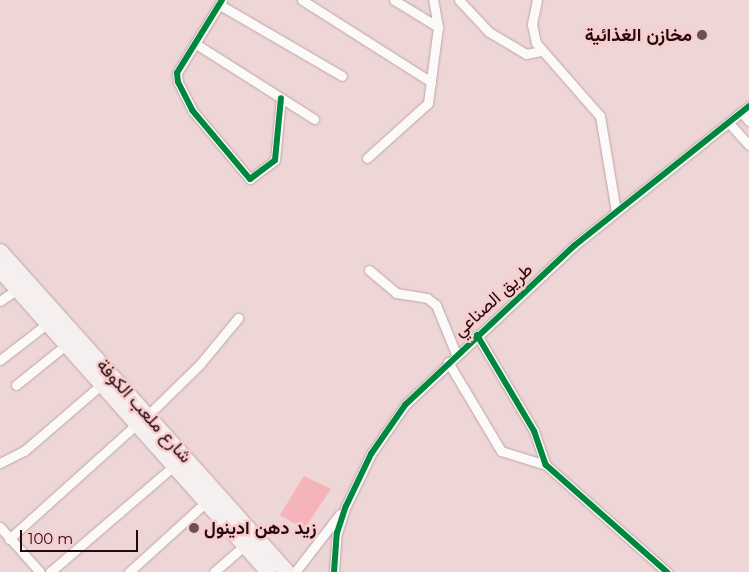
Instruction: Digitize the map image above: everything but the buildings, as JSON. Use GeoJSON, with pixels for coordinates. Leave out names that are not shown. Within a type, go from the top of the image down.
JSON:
{"type":"FeatureCollection","features":[{"type":"Feature","properties":{"kind":"main road","name":"شارع ملعب الكوفة"},"geometry":{"type":"LineString","coordinates":[[0,251],[80,351],[287,572]]}},
{"type":"Feature","properties":{"kind":"main road","name":"شارع ملعب الكوفة"},"geometry":{"type":"LineString","coordinates":[[0,270],[48,323],[80,351],[102,384],[143,419],[174,465],[268,572]]}},
{"type":"Feature","properties":{"kind":"street"},"geometry":{"type":"LineString","coordinates":[[302,0],[431,82]]}},
{"type":"Feature","properties":{"kind":"street"},"geometry":{"type":"LineString","coordinates":[[394,0],[438,27]]}},
{"type":"Feature","properties":{"kind":"street"},"geometry":{"type":"LineString","coordinates":[[367,158],[428,103],[438,27],[432,0]]}},
{"type":"Feature","properties":{"kind":"street"},"geometry":{"type":"LineString","coordinates":[[459,0],[497,36],[526,54],[542,51]]}},
{"type":"Feature","properties":{"kind":"street"},"geometry":{"type":"LineString","coordinates":[[537,0],[532,24],[542,51],[600,116],[616,212]]}},
{"type":"Feature","properties":{"kind":"street"},"geometry":{"type":"LineString","coordinates":[[281,98],[275,160],[250,179],[192,110],[178,82],[177,73],[221,2],[342,76]]}},
{"type":"Feature","properties":{"kind":"street"},"geometry":{"type":"LineString","coordinates":[[196,44],[314,119]]}},
{"type":"Feature","properties":{"kind":"street","name":"طريق الصناعي"},"geometry":{"type":"LineString","coordinates":[[334,572],[337,533],[346,506],[371,454],[405,405],[476,335],[616,212],[749,106]]}},
{"type":"Feature","properties":{"kind":"street"},"geometry":{"type":"LineString","coordinates":[[741,112],[749,121]]}},
{"type":"Feature","properties":{"kind":"street"},"geometry":{"type":"LineString","coordinates":[[729,123],[749,144]]}},
{"type":"Feature","properties":{"kind":"street"},"geometry":{"type":"LineString","coordinates":[[369,270],[396,293],[418,295],[436,305],[456,354]]}},
{"type":"Feature","properties":{"kind":"street"},"geometry":{"type":"LineString","coordinates":[[0,301],[17,289]]}},
{"type":"Feature","properties":{"kind":"street"},"geometry":{"type":"LineString","coordinates":[[9,539],[143,419],[200,364],[238,318]]}},
{"type":"Feature","properties":{"kind":"street"},"geometry":{"type":"LineString","coordinates":[[0,360],[48,323]]}},
{"type":"Feature","properties":{"kind":"street"},"geometry":{"type":"LineString","coordinates":[[476,335],[534,431],[546,465]]}},
{"type":"Feature","properties":{"kind":"street"},"geometry":{"type":"LineString","coordinates":[[16,385],[80,351]]}},
{"type":"Feature","properties":{"kind":"street"},"geometry":{"type":"LineString","coordinates":[[448,362],[501,451],[546,465],[667,572]]}},
{"type":"Feature","properties":{"kind":"street"},"geometry":{"type":"LineString","coordinates":[[0,463],[24,451],[102,384]]}},
{"type":"Feature","properties":{"kind":"street"},"geometry":{"type":"LineString","coordinates":[[50,572],[174,465]]}},
{"type":"Feature","properties":{"kind":"street"},"geometry":{"type":"LineString","coordinates":[[129,572],[207,501]]}},
{"type":"Feature","properties":{"kind":"street"},"geometry":{"type":"LineString","coordinates":[[296,572],[346,506]]}},
{"type":"Feature","properties":{"kind":"street"},"geometry":{"type":"LineString","coordinates":[[0,527],[40,572]]}},
{"type":"Feature","properties":{"kind":"street"},"geometry":{"type":"LineString","coordinates":[[214,572],[245,545]]}},
{"type":"Feature","properties":{"kind":"shaded area"},"geometry":{"type":"Polygon","coordinates":[[[304,476],[331,489],[304,529],[280,515],[304,476]]]}},
{"type":"Feature","properties":{"kind":"cycle path"},"geometry":{"type":"LineString","coordinates":[[222,0],[177,73],[178,82],[192,110],[250,179],[275,160],[281,98]]}},
{"type":"Feature","properties":{"kind":"cycle path"},"geometry":{"type":"LineString","coordinates":[[334,572],[337,533],[346,506],[371,454],[405,405],[575,245],[749,106]]}},
{"type":"Feature","properties":{"kind":"cycle path"},"geometry":{"type":"LineString","coordinates":[[477,335],[534,431],[546,465],[667,572]]}},
{"type":"Feature","properties":{"kind":"place","name":"مخازن الغذائية"},"geometry":{"type":"Point","coordinates":[702,35]}},
{"type":"Feature","properties":{"kind":"place","name":"زيد دهن ادينول"},"geometry":{"type":"Point","coordinates":[194,528]}}]}
